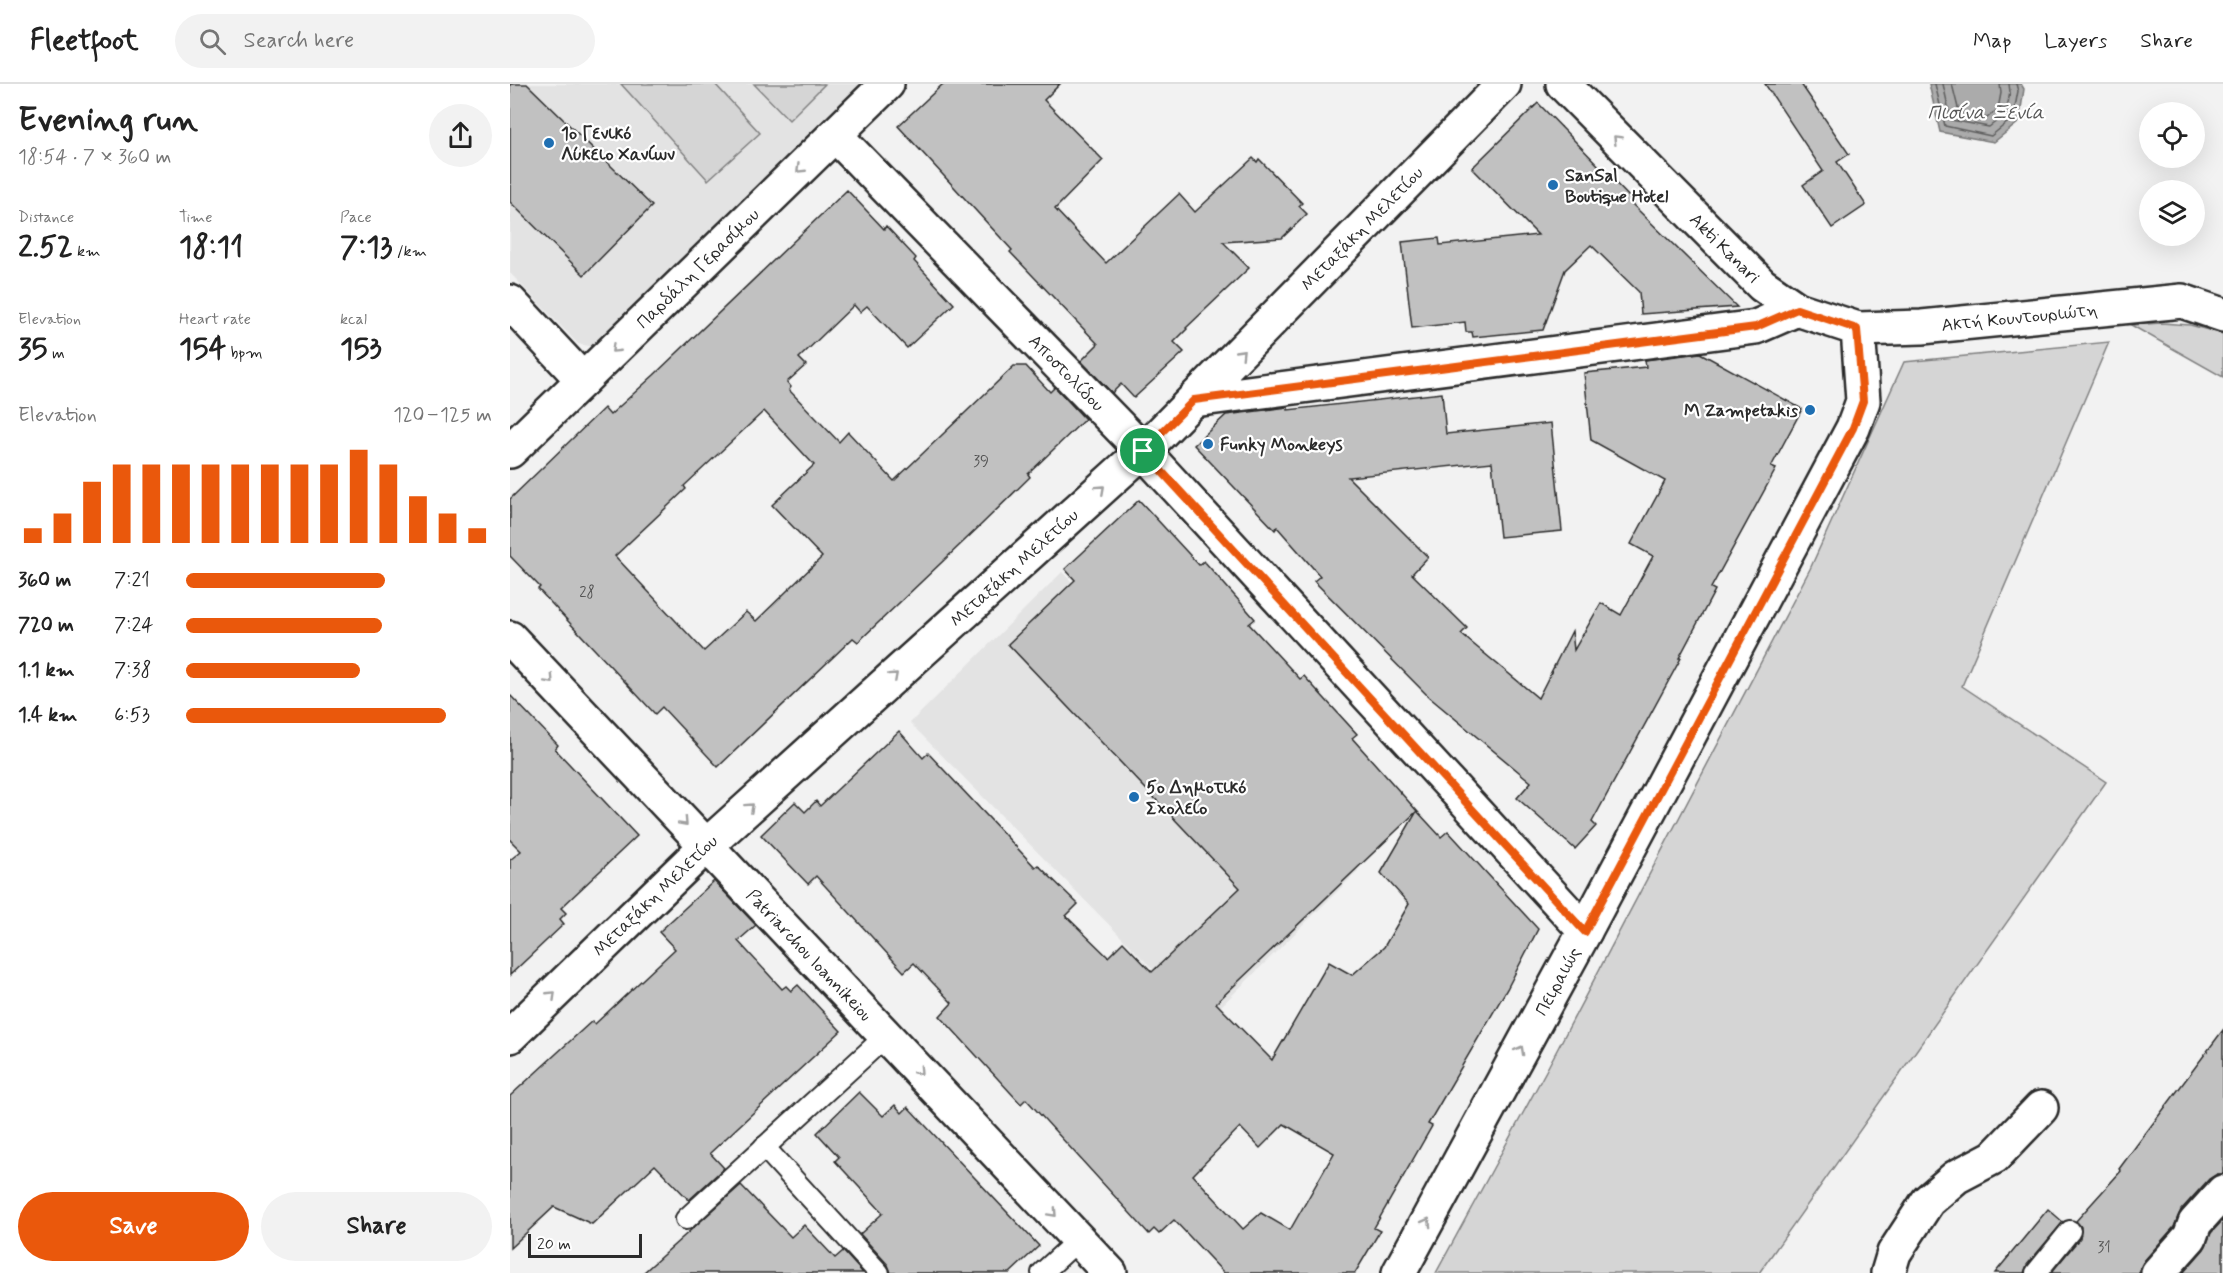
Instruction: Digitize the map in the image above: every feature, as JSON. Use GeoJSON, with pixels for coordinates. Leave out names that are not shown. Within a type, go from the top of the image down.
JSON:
{"type":"FeatureCollection","features":[{"type":"Feature","properties":{"kind":"street","name":"Παρδάλη Γερασίμου"},"geometry":{"type":"LineString","coordinates":[[510,451],[887,84]]}},
{"type":"Feature","properties":{"kind":"street","name":"Μεταξάκη Μελετίου"},"geometry":{"type":"LineString","coordinates":[[510,1036],[706,846],[1143,451],[1504,84]]}},
{"type":"Feature","properties":{"kind":"street","name":"Akti Kanari"},"geometry":{"type":"LineString","coordinates":[[1563,84],[1762,285],[1797,309],[1857,329]]}},
{"type":"Feature","properties":{"kind":"street","name":"Αποστολίδου"},"geometry":{"type":"LineString","coordinates":[[835,135],[1143,451],[1585,932]]}},
{"type":"Feature","properties":{"kind":"street","name":"Ακτή Κουντουριώτη"},"geometry":{"type":"LineString","coordinates":[[1857,329],[1922,327],[2182,301],[2223,315]]}},
{"type":"Feature","properties":{"kind":"street"},"geometry":{"type":"LineString","coordinates":[[510,302],[583,380]]}},
{"type":"Feature","properties":{"kind":"street"},"geometry":{"type":"LineString","coordinates":[[1194,400],[1756,327],[1797,309]]}},
{"type":"Feature","properties":{"kind":"street","name":"Πειραιώς"},"geometry":{"type":"LineString","coordinates":[[1399,1273],[1585,932],[1853,428],[1863,401],[1857,329]]}},
{"type":"Feature","properties":{"kind":"street","name":"Patriarchou Ioannikeiou"},"geometry":{"type":"LineString","coordinates":[[510,638],[1110,1273]]}},
{"type":"Feature","properties":{"kind":"street"},"geometry":{"type":"LineString","coordinates":[[1888,1273],[1894,1253],[1929,1201],[1956,1177],[1994,1158],[2041,1108]]}},
{"type":"Feature","properties":{"kind":"street"},"geometry":{"type":"LineString","coordinates":[[2158,1273],[2190,1237],[2195,1223],[2223,1192]]}},
{"type":"Feature","properties":{"kind":"lane"},"geometry":{"type":"LineString","coordinates":[[686,1219],[886,1036]]}},
{"type":"Feature","properties":{"kind":"lane"},"geometry":{"type":"LineString","coordinates":[[764,1147],[879,1273]]}},
{"type":"Feature","properties":{"kind":"lane"},"geometry":{"type":"LineString","coordinates":[[2036,1273],[2070,1231]]}},
{"type":"Feature","properties":{"kind":"lane"},"geometry":{"type":"LineString","coordinates":[[1042,1273],[1078,1240]]}},
{"type":"Feature","properties":{"kind":"shaded area"},"geometry":{"type":"Polygon","coordinates":[[[510,84],[864,84],[595,347],[578,344],[510,273],[510,84]]]}},
{"type":"Feature","properties":{"kind":"shaded area"},"geometry":{"type":"Polygon","coordinates":[[[621,84],[715,84],[760,133],[708,180],[621,84]]]}},
{"type":"Feature","properties":{"kind":"shaded area"},"geometry":{"type":"Polygon","coordinates":[[[754,84],[825,84],[789,120],[754,84]]]}},
{"type":"Feature","properties":{"kind":"shaded area"},"geometry":{"type":"Polygon","coordinates":[[[2161,323],[2190,325],[2223,334],[2223,377],[2131,325],[2161,323]]]}},
{"type":"Feature","properties":{"kind":"shaded area"},"geometry":{"type":"Polygon","coordinates":[[[2109,342],[1962,686],[2106,782],[1759,1273],[1436,1273],[1547,1069],[1810,569],[1904,362],[2109,342]]]}},
{"type":"Feature","properties":{"kind":"shaded area","name":"5ο Δημοτικό Σχολείο"},"geometry":{"type":"Polygon","coordinates":[[[1062,572],[1358,871],[1205,1022],[910,723],[1062,572]]]}},
{"type":"Feature","properties":{"kind":"water","name":"Πισίνα Ξενία"},"geometry":{"type":"Polygon","coordinates":[[[1929,84],[2021,84],[2024,89],[2019,122],[1994,142],[1940,132],[1929,84]]]}},
{"type":"Feature","properties":{"kind":"building","name":"1ο Γενικό Λύκειο Χανίων"},"geometry":{"type":"Polygon","coordinates":[[[510,84],[527,84],[652,206],[584,275],[510,202],[510,84]]]}},
{"type":"Feature","properties":{"kind":"building"},"geometry":{"type":"Polygon","coordinates":[[[943,84],[1060,84],[1044,100],[1103,160],[1055,209],[1106,263],[1179,194],[1195,212],[1253,158],[1257,162],[1259,159],[1302,203],[1299,206],[1307,214],[1282,238],[1223,242],[1249,268],[1186,328],[1174,342],[1184,352],[1134,398],[1121,384],[1112,393],[1081,361],[1098,344],[1010,252],[1012,250],[898,126],[943,84]]]}},
{"type":"Feature","properties":{"kind":"building"},"geometry":{"type":"Polygon","coordinates":[[[1765,84],[1801,84],[1849,154],[1837,162],[1866,205],[1832,228],[1803,185],[1823,171],[1765,84]]]}},
{"type":"Feature","properties":{"kind":"building"},"geometry":{"type":"Polygon","coordinates":[[[1538,103],[1634,202],[1632,204],[1737,307],[1641,314],[1639,292],[1591,245],[1565,270],[1543,330],[1473,337],[1472,332],[1466,332],[1465,322],[1412,328],[1402,242],[1439,238],[1440,245],[1538,235],[1472,168],[1538,103]]]}},
{"type":"Feature","properties":{"kind":"building"},"geometry":{"type":"Polygon","coordinates":[[[847,190],[884,229],[886,226],[916,258],[914,261],[954,304],[907,348],[867,306],[860,312],[854,305],[799,358],[806,365],[787,382],[791,387],[789,390],[839,442],[848,432],[894,481],[1014,366],[1026,366],[1050,392],[1055,387],[1085,419],[1028,474],[1030,477],[858,642],[853,638],[718,767],[662,707],[655,714],[510,556],[510,499],[604,408],[610,415],[847,190]],[[764,411],[684,486],[686,489],[615,556],[704,651],[746,612],[756,621],[822,557],[772,505],[814,465],[764,411]]]}},
{"type":"Feature","properties":{"kind":"building"},"geometry":{"type":"Polygon","coordinates":[[[1700,353],[1802,409],[1771,467],[1776,469],[1711,588],[1715,590],[1679,658],[1681,658],[1592,822],[1596,826],[1575,849],[1517,798],[1531,782],[1429,697],[1314,581],[1320,576],[1277,527],[1275,530],[1194,445],[1226,415],[1442,393],[1446,434],[1551,423],[1562,531],[1500,537],[1492,462],[1348,477],[1428,557],[1412,574],[1467,628],[1461,634],[1538,698],[1572,631],[1574,650],[1601,603],[1621,615],[1653,556],[1631,544],[1665,481],[1591,440],[1584,373],[1646,367],[1645,360],[1700,353]]]}},
{"type":"Feature","properties":{"kind":"building"},"geometry":{"type":"Polygon","coordinates":[[[1139,500],[1199,565],[1204,561],[1255,619],[1249,624],[1300,679],[1304,676],[1357,734],[1352,738],[1441,837],[1448,831],[1538,929],[1507,989],[1428,1124],[1432,1126],[1374,1228],[1380,1231],[1355,1273],[1224,1273],[1174,1220],[1159,1234],[1154,1229],[1149,1234],[1026,1099],[1021,1104],[940,1016],[952,1003],[914,963],[904,972],[816,876],[808,884],[761,835],[795,802],[805,812],[816,801],[820,806],[899,731],[923,758],[928,753],[1035,867],[1038,865],[1078,904],[1066,916],[1108,957],[1123,942],[1152,972],[1240,888],[1008,644],[1075,580],[1065,569],[1139,500]],[[1417,811],[1216,1003],[1272,1060],[1329,962],[1352,975],[1384,947],[1409,904],[1381,873],[1417,811]],[[1284,1124],[1260,1148],[1240,1127],[1193,1175],[1243,1229],[1261,1213],[1290,1230],[1334,1153],[1284,1124]]]}},
{"type":"Feature","properties":{"kind":"building"},"geometry":{"type":"Polygon","coordinates":[[[510,695],[558,745],[555,749],[637,836],[561,908],[566,913],[560,919],[564,924],[510,975],[510,860],[521,851],[510,840],[510,695]]]}},
{"type":"Feature","properties":{"kind":"building"},"geometry":{"type":"Polygon","coordinates":[[[714,881],[756,925],[738,941],[782,989],[786,986],[791,991],[798,985],[841,1031],[710,1153],[724,1168],[689,1200],[655,1165],[592,1224],[554,1207],[510,1248],[510,1096],[592,1021],[595,1024],[675,949],[659,932],[714,881]]]}},
{"type":"Feature","properties":{"kind":"building"},"geometry":{"type":"Polygon","coordinates":[[[2223,1030],[2223,1174],[2217,1174],[2209,1179],[2181,1210],[2174,1227],[2144,1261],[2140,1273],[2051,1273],[2080,1238],[2081,1227],[2076,1221],[2121,1171],[2119,1169],[2223,1030]]]}},
{"type":"Feature","properties":{"kind":"building"},"geometry":{"type":"Polygon","coordinates":[[[859,1092],[883,1116],[895,1105],[902,1113],[908,1107],[1039,1246],[1010,1273],[891,1273],[888,1265],[860,1234],[883,1213],[835,1161],[839,1157],[817,1133],[859,1092]]]}},
{"type":"Feature","properties":{"kind":"building"},"geometry":{"type":"Polygon","coordinates":[[[741,1185],[791,1237],[804,1225],[835,1258],[843,1251],[863,1273],[643,1273],[741,1185]]]}},
{"type":"Feature","properties":{"kind":"building"},"geometry":{"type":"Polygon","coordinates":[[[2048,1209],[2063,1222],[2027,1265],[2024,1273],[1995,1273],[2048,1209]]]}},
{"type":"Feature","properties":{"kind":"building"},"geometry":{"type":"Polygon","coordinates":[[[2223,1220],[2223,1273],[2183,1273],[2204,1249],[2211,1233],[2223,1220]]]}},
{"type":"Feature","properties":{"kind":"place","name":"1ο Γενικό Λύκειο Χανίων"},"geometry":{"type":"Point","coordinates":[549,143]}},
{"type":"Feature","properties":{"kind":"place","name":"SanSal Boutique Hotel"},"geometry":{"type":"Point","coordinates":[1553,185]}},
{"type":"Feature","properties":{"kind":"place","name":"M Zampetakis"},"geometry":{"type":"Point","coordinates":[1810,410]}},
{"type":"Feature","properties":{"kind":"place","name":"Funky Monkeys"},"geometry":{"type":"Point","coordinates":[1208,444]}},
{"type":"Feature","properties":{"kind":"place","name":"5ο Δημοτικό Σχολείο"},"geometry":{"type":"Point","coordinates":[1134,797]}},
{"type":"Feature","properties":{"kind":"route"},"geometry":{"type":"LineString","coordinates":[[1797,309],[1857,329],[1863,401],[1853,428],[1585,932],[1143,451],[1194,400],[1756,327],[1797,309]]}}]}
